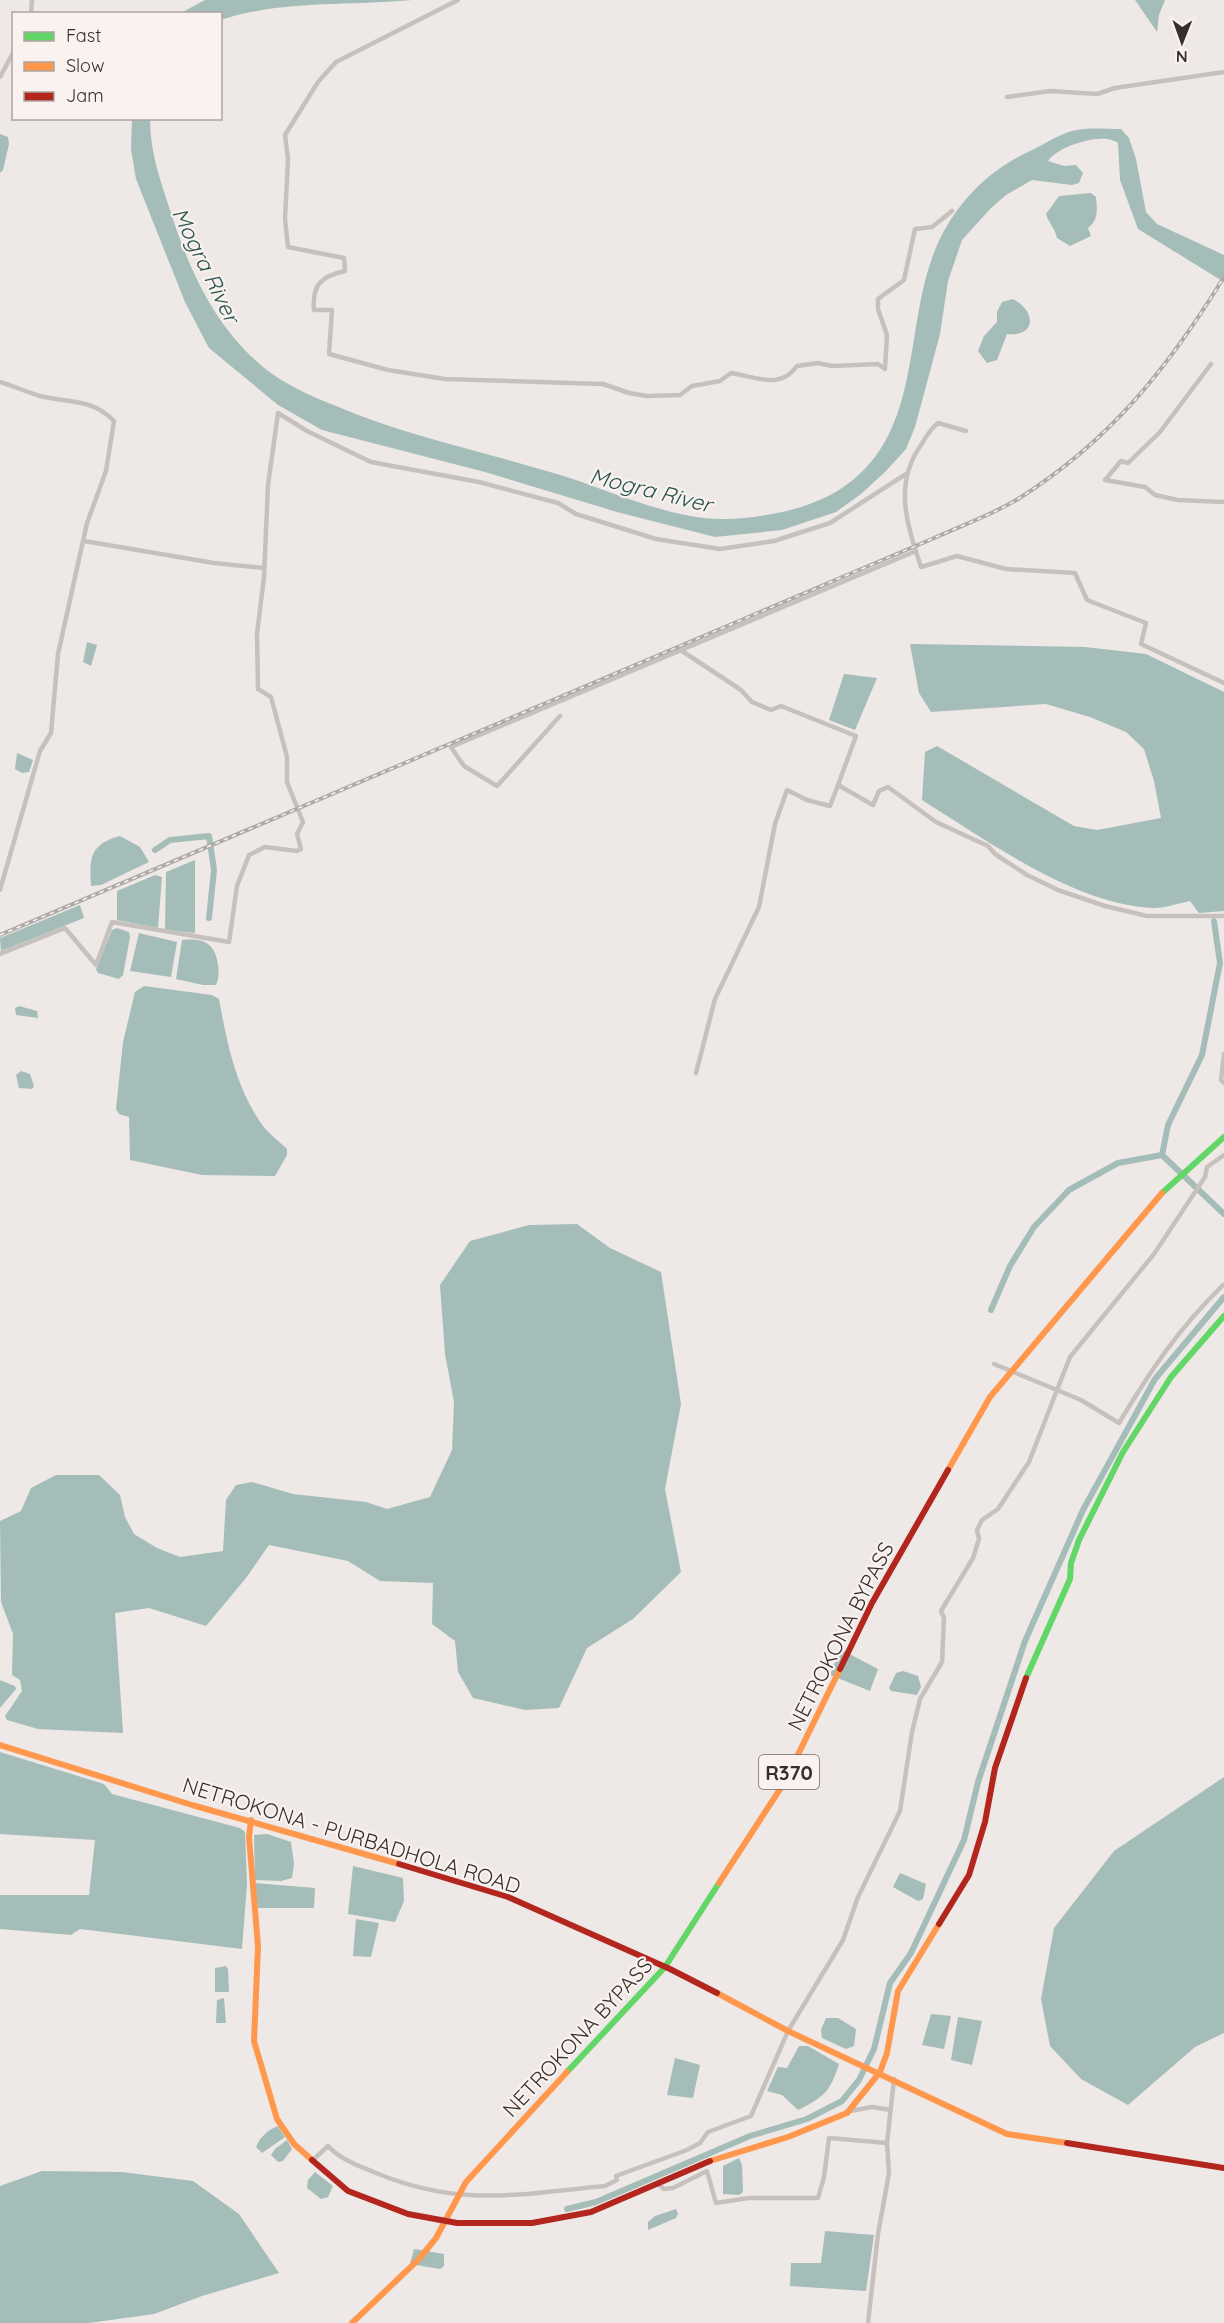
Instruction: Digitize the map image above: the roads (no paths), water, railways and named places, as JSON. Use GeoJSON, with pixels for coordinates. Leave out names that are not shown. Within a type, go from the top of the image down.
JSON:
{"type":"FeatureCollection","features":[{"type":"Feature","properties":{"kind":"main road","name":"NETROKONA BYPASS"},"geometry":{"type":"LineString","coordinates":[[352,2323],[419,2259],[436,2238],[466,2182],[665,1966],[784,1782],[872,1603],[990,1397],[1121,1239],[1189,1166],[1224,1137]]}},
{"type":"Feature","properties":{"kind":"main road"},"geometry":{"type":"LineString","coordinates":[[251,1820],[249,1837],[258,1946],[254,2041],[277,2119],[294,2144],[348,2191],[408,2214],[457,2223],[532,2223],[591,2212],[710,2161],[788,2138],[846,2113],[878,2072],[887,2053],[898,1991],[969,1875],[985,1822],[995,1768],[1021,1690],[1070,1579],[1068,1569],[1089,1513],[1164,1386],[1224,1316]]}},
{"type":"Feature","properties":{"kind":"main road","name":"NETROKONA - PURBADHOLA ROAD"},"geometry":{"type":"LineString","coordinates":[[0,1745],[192,1805],[251,1820],[508,1897],[665,1966],[788,2031],[894,2079],[1006,2134],[1224,2168]]}},
{"type":"Feature","properties":{"kind":"street"},"geometry":{"type":"LineString","coordinates":[[458,0],[336,62],[318,82],[285,135],[288,159],[285,219],[288,247],[344,258],[345,271],[326,276],[318,283],[313,297],[314,310],[332,310],[329,354],[388,370],[444,379],[603,384],[629,393],[647,396],[680,394],[692,386],[720,381],[732,373],[774,381],[789,377],[797,366],[818,363],[832,366],[878,364],[885,369],[887,335],[878,309],[878,299],[904,280],[915,229],[932,227],[952,211]]}},
{"type":"Feature","properties":{"kind":"street"},"geometry":{"type":"LineString","coordinates":[[0,77],[12,55]]}},
{"type":"Feature","properties":{"kind":"street"},"geometry":{"type":"LineString","coordinates":[[1007,97],[1050,91],[1097,94],[1115,88],[1224,72]]}},
{"type":"Feature","properties":{"kind":"street"},"geometry":{"type":"LineString","coordinates":[[1211,364],[1160,432],[1128,463],[1121,461],[1105,480],[1145,487],[1155,495],[1178,500],[1224,502]]}},
{"type":"Feature","properties":{"kind":"street"},"geometry":{"type":"LineString","coordinates":[[0,382],[39,395],[72,399],[103,410],[114,421],[106,471],[87,523],[58,654],[51,733],[40,751],[0,890]]}},
{"type":"Feature","properties":{"kind":"street"},"geometry":{"type":"LineString","coordinates":[[0,954],[65,928],[96,965],[112,922],[228,942],[237,886],[249,855],[265,847],[297,851],[301,849],[297,834],[303,822],[287,782],[287,757],[272,697],[258,689],[257,634],[264,568],[268,485],[278,413],[307,431],[371,462],[500,488],[558,503],[576,514],[656,539],[720,549],[774,540],[830,523],[906,474]]}},
{"type":"Feature","properties":{"kind":"street"},"geometry":{"type":"LineString","coordinates":[[966,431],[939,423],[915,454],[906,474],[904,503],[921,567],[957,556],[1006,569],[1075,573],[1087,600],[1146,623],[1141,644],[1224,683]]}},
{"type":"Feature","properties":{"kind":"street"},"geometry":{"type":"LineString","coordinates":[[84,541],[214,563],[264,568]]}},
{"type":"Feature","properties":{"kind":"street"},"geometry":{"type":"LineString","coordinates":[[560,716],[497,786],[464,766],[451,747],[916,551]]}},
{"type":"Feature","properties":{"kind":"street"},"geometry":{"type":"LineString","coordinates":[[679,649],[741,690],[752,702],[771,710],[781,706],[856,736],[830,806],[807,800],[787,790],[775,824],[759,907],[715,999],[696,1073]]}},
{"type":"Feature","properties":{"kind":"street"},"geometry":{"type":"LineString","coordinates":[[838,784],[873,805],[879,791],[888,787],[936,822],[988,846],[995,854],[1027,875],[1058,890],[1095,903],[1147,916],[1224,916]]}},
{"type":"Feature","properties":{"kind":"street"},"geometry":{"type":"LineString","coordinates":[[1224,1054],[1221,1080],[1224,1083]]}},
{"type":"Feature","properties":{"kind":"street"},"geometry":{"type":"LineString","coordinates":[[313,2160],[328,2146],[336,2155],[397,2182],[434,2192],[459,2196],[516,2196],[605,2186],[617,2180],[616,2176],[687,2150],[700,2143],[708,2132],[751,2116],[788,2031],[843,1940],[858,1897],[900,1811],[912,1732],[920,1699],[942,1662],[944,1618],[941,1611],[943,1604],[949,1601],[973,1558],[979,1539],[977,1530],[982,1520],[998,1509],[1029,1462],[1070,1357],[1154,1254],[1193,1197],[1205,1177],[1207,1167],[1224,1155]]}},
{"type":"Feature","properties":{"kind":"street"},"geometry":{"type":"LineString","coordinates":[[994,1364],[1081,1400],[1119,1423],[1161,1355],[1192,1316],[1223,1285]]}},
{"type":"Feature","properties":{"kind":"street"},"geometry":{"type":"LineString","coordinates":[[868,2323],[878,2234],[889,2173],[887,2143],[894,2079]]}},
{"type":"Feature","properties":{"kind":"street"},"geometry":{"type":"LineString","coordinates":[[846,2113],[864,2108],[891,2110]]}},
{"type":"Feature","properties":{"kind":"street"},"geometry":{"type":"LineString","coordinates":[[658,2184],[664,2189],[673,2188],[706,2171],[716,2203],[768,2197],[818,2198],[824,2177],[829,2138],[887,2143]]}},
{"type":"Feature","properties":{"kind":"water"},"geometry":{"type":"Polygon","coordinates":[[[205,0],[412,0],[290,6],[266,9],[222,20],[222,12],[183,12],[205,0]]]}},
{"type":"Feature","properties":{"kind":"water"},"geometry":{"type":"Polygon","coordinates":[[[1135,0],[1165,0],[1159,15],[1157,32],[1135,0]]]}},
{"type":"Feature","properties":{"kind":"water"},"geometry":{"type":"Polygon","coordinates":[[[132,120],[150,120],[153,153],[162,185],[176,229],[204,294],[216,314],[245,351],[289,385],[362,417],[389,426],[571,478],[659,509],[703,518],[754,517],[799,508],[839,490],[865,469],[884,443],[897,415],[906,384],[923,288],[932,258],[948,225],[958,209],[982,182],[1012,161],[1061,135],[1084,129],[1121,129],[1129,138],[1136,159],[1146,212],[1157,224],[1224,255],[1224,282],[1138,229],[1120,180],[1118,143],[1111,140],[1092,139],[1061,150],[1048,161],[1064,166],[1076,165],[1083,173],[1079,183],[1072,185],[1032,180],[1006,195],[962,240],[948,281],[940,334],[915,427],[906,449],[861,494],[836,512],[782,530],[715,537],[617,512],[485,472],[322,430],[278,405],[209,348],[185,302],[136,179],[131,149],[132,120]]]}},
{"type":"Feature","properties":{"kind":"water"},"geometry":{"type":"Polygon","coordinates":[[[0,134],[8,137],[9,144],[3,170],[0,173],[0,134]]]}},
{"type":"Feature","properties":{"kind":"water"},"geometry":{"type":"Polygon","coordinates":[[[1091,193],[1096,197],[1097,210],[1096,218],[1088,228],[1091,236],[1070,246],[1057,238],[1046,214],[1059,196],[1091,193]]]}},
{"type":"Feature","properties":{"kind":"water"},"geometry":{"type":"Polygon","coordinates":[[[1013,299],[1026,310],[1030,323],[1028,328],[1017,334],[1007,334],[997,360],[987,363],[978,351],[984,336],[997,322],[997,312],[1002,302],[1013,299]]]}},
{"type":"Feature","properties":{"kind":"water"},"geometry":{"type":"Polygon","coordinates":[[[87,642],[97,645],[91,666],[83,662],[87,642]]]}},
{"type":"Feature","properties":{"kind":"water"},"geometry":{"type":"Polygon","coordinates":[[[910,644],[1085,647],[1146,654],[1224,692],[1224,911],[1199,913],[1190,901],[1154,908],[1124,904],[1094,896],[1033,868],[922,800],[925,752],[937,746],[1074,826],[1097,830],[1161,818],[1154,781],[1144,749],[1126,732],[1090,717],[1046,704],[931,712],[919,693],[910,644]]]}},
{"type":"Feature","properties":{"kind":"water"},"geometry":{"type":"Polygon","coordinates":[[[844,674],[877,678],[855,730],[829,720],[844,674]]]}},
{"type":"Feature","properties":{"kind":"water"},"geometry":{"type":"Polygon","coordinates":[[[17,753],[33,760],[29,772],[22,773],[15,769],[17,753]]]}},
{"type":"Feature","properties":{"kind":"water"},"geometry":{"type":"Polygon","coordinates":[[[120,836],[140,847],[149,862],[101,885],[91,886],[91,860],[97,848],[110,839],[120,836]]]}},
{"type":"Feature","properties":{"kind":"water"},"geometry":{"type":"Polygon","coordinates":[[[195,860],[195,933],[165,930],[166,872],[195,860]]]}},
{"type":"Feature","properties":{"kind":"water"},"geometry":{"type":"Polygon","coordinates":[[[155,875],[162,877],[158,928],[117,920],[117,891],[155,875]]]}},
{"type":"Feature","properties":{"kind":"water"},"geometry":{"type":"Polygon","coordinates":[[[80,905],[84,918],[1,951],[0,938],[80,905]]]}},
{"type":"Feature","properties":{"kind":"water"},"geometry":{"type":"Polygon","coordinates":[[[117,928],[129,932],[130,937],[123,975],[119,979],[98,973],[96,969],[112,930],[117,928]]]}},
{"type":"Feature","properties":{"kind":"water"},"geometry":{"type":"Polygon","coordinates":[[[139,933],[177,942],[171,977],[130,971],[139,933]]]}},
{"type":"Feature","properties":{"kind":"water"},"geometry":{"type":"Polygon","coordinates":[[[182,940],[202,941],[211,947],[218,965],[219,975],[216,985],[203,985],[176,979],[182,940]]]}},
{"type":"Feature","properties":{"kind":"water"},"geometry":{"type":"Polygon","coordinates":[[[144,986],[212,995],[219,999],[229,1049],[246,1097],[263,1126],[287,1149],[287,1155],[275,1176],[202,1175],[130,1160],[129,1117],[119,1114],[116,1109],[123,1042],[135,992],[144,986]]]}},
{"type":"Feature","properties":{"kind":"water"},"geometry":{"type":"Polygon","coordinates":[[[19,1006],[37,1011],[38,1018],[16,1015],[15,1008],[19,1006]]]}},
{"type":"Feature","properties":{"kind":"water"},"geometry":{"type":"Polygon","coordinates":[[[21,1071],[30,1074],[34,1086],[32,1089],[19,1088],[16,1075],[21,1071]]]}},
{"type":"Feature","properties":{"kind":"water"},"geometry":{"type":"Polygon","coordinates":[[[577,1224],[610,1248],[661,1272],[681,1404],[665,1489],[681,1572],[633,1619],[587,1648],[559,1708],[525,1710],[473,1698],[458,1672],[455,1641],[432,1624],[433,1583],[380,1581],[348,1561],[269,1545],[246,1578],[206,1626],[149,1608],[115,1613],[123,1733],[38,1729],[7,1720],[5,1716],[22,1691],[20,1680],[12,1675],[13,1634],[1,1602],[0,1521],[21,1511],[31,1488],[56,1475],[99,1475],[120,1495],[125,1517],[134,1534],[157,1548],[180,1557],[223,1551],[226,1500],[236,1485],[252,1482],[293,1494],[366,1502],[387,1509],[430,1497],[452,1450],[454,1402],[445,1354],[440,1285],[470,1241],[529,1225],[577,1224]]]}},
{"type":"Feature","properties":{"kind":"water"},"geometry":{"type":"Polygon","coordinates":[[[840,1649],[878,1669],[870,1691],[830,1675],[840,1649]]]}},
{"type":"Feature","properties":{"kind":"water"},"geometry":{"type":"Polygon","coordinates":[[[903,1671],[918,1676],[921,1687],[917,1695],[891,1691],[889,1688],[896,1673],[903,1671]]]}},
{"type":"Feature","properties":{"kind":"water"},"geometry":{"type":"Polygon","coordinates":[[[0,1680],[15,1686],[16,1689],[0,1708],[0,1680]]]}},
{"type":"Feature","properties":{"kind":"water"},"geometry":{"type":"Polygon","coordinates":[[[0,1752],[104,1784],[112,1794],[240,1828],[245,1832],[247,1884],[242,1949],[80,1929],[71,1935],[0,1929],[0,1895],[89,1895],[95,1840],[0,1834],[0,1752]]]}},
{"type":"Feature","properties":{"kind":"water"},"geometry":{"type":"Polygon","coordinates":[[[1224,1777],[1224,2033],[1195,2047],[1128,2105],[1081,2079],[1050,2046],[1041,1999],[1054,1928],[1114,1851],[1224,1777]]]}},
{"type":"Feature","properties":{"kind":"water"},"geometry":{"type":"Polygon","coordinates":[[[267,1834],[291,1842],[294,1864],[292,1878],[281,1881],[255,1880],[254,1835],[267,1834]]]}},
{"type":"Feature","properties":{"kind":"water"},"geometry":{"type":"Polygon","coordinates":[[[353,1866],[403,1878],[404,1901],[395,1922],[348,1914],[353,1866]]]}},
{"type":"Feature","properties":{"kind":"water"},"geometry":{"type":"Polygon","coordinates":[[[900,1873],[926,1884],[923,1899],[918,1901],[893,1887],[900,1873]]]}},
{"type":"Feature","properties":{"kind":"water"},"geometry":{"type":"Polygon","coordinates":[[[255,1883],[315,1888],[314,1908],[258,1908],[255,1883]]]}},
{"type":"Feature","properties":{"kind":"water"},"geometry":{"type":"Polygon","coordinates":[[[356,1919],[379,1923],[371,1957],[353,1956],[356,1919]]]}},
{"type":"Feature","properties":{"kind":"water"},"geometry":{"type":"Polygon","coordinates":[[[226,1966],[229,1992],[215,1992],[215,1968],[226,1966]]]}},
{"type":"Feature","properties":{"kind":"water"},"geometry":{"type":"Polygon","coordinates":[[[224,1998],[226,2023],[216,2023],[217,2000],[224,1998]]]}},
{"type":"Feature","properties":{"kind":"water"},"geometry":{"type":"Polygon","coordinates":[[[931,2014],[951,2016],[944,2049],[922,2045],[931,2014]]]}},
{"type":"Feature","properties":{"kind":"water"},"geometry":{"type":"Polygon","coordinates":[[[958,2017],[982,2021],[972,2065],[951,2060],[958,2017]]]}},
{"type":"Feature","properties":{"kind":"water"},"geometry":{"type":"Polygon","coordinates":[[[826,2018],[838,2018],[856,2029],[854,2046],[846,2049],[822,2038],[821,2030],[826,2018]]]}},
{"type":"Feature","properties":{"kind":"water"},"geometry":{"type":"Polygon","coordinates":[[[799,2046],[808,2046],[839,2064],[825,2093],[798,2110],[782,2095],[767,2091],[778,2067],[787,2068],[799,2046]]]}},
{"type":"Feature","properties":{"kind":"water"},"geometry":{"type":"Polygon","coordinates":[[[675,2058],[700,2065],[693,2098],[667,2095],[675,2058]]]}},
{"type":"Feature","properties":{"kind":"water"},"geometry":{"type":"Polygon","coordinates":[[[278,2126],[285,2137],[262,2153],[256,2147],[257,2144],[265,2134],[278,2126]]]}},
{"type":"Feature","properties":{"kind":"water"},"geometry":{"type":"Polygon","coordinates":[[[287,2140],[292,2149],[283,2161],[278,2162],[271,2155],[287,2140]]]}},
{"type":"Feature","properties":{"kind":"water"},"geometry":{"type":"Polygon","coordinates":[[[739,2158],[742,2165],[743,2192],[739,2195],[723,2194],[723,2166],[739,2158]]]}},
{"type":"Feature","properties":{"kind":"water"},"geometry":{"type":"Polygon","coordinates":[[[42,2171],[122,2172],[193,2181],[239,2214],[279,2273],[202,2296],[154,2314],[89,2323],[0,2323],[0,2186],[42,2171]]]}},
{"type":"Feature","properties":{"kind":"water"},"geometry":{"type":"Polygon","coordinates":[[[315,2172],[333,2186],[328,2197],[321,2199],[307,2188],[308,2180],[315,2172]]]}},
{"type":"Feature","properties":{"kind":"water"},"geometry":{"type":"Polygon","coordinates":[[[676,2209],[678,2214],[676,2218],[648,2230],[648,2222],[655,2216],[676,2209]]]}},
{"type":"Feature","properties":{"kind":"water"},"geometry":{"type":"Polygon","coordinates":[[[825,2231],[874,2235],[866,2291],[790,2286],[791,2263],[821,2263],[825,2231]]]}},
{"type":"Feature","properties":{"kind":"water"},"geometry":{"type":"Polygon","coordinates":[[[414,2249],[444,2254],[444,2266],[440,2269],[410,2264],[414,2249]]]}},
{"type":"Feature","properties":{"kind":"waterway"},"geometry":{"type":"LineString","coordinates":[[155,850],[170,840],[209,836],[214,870],[209,918]]}},
{"type":"Feature","properties":{"kind":"waterway"},"geometry":{"type":"LineString","coordinates":[[1214,921],[1220,963],[1202,1055],[1168,1125],[1162,1155],[1224,1214]]}},
{"type":"Feature","properties":{"kind":"waterway"},"geometry":{"type":"LineString","coordinates":[[991,1310],[1010,1266],[1034,1227],[1069,1190],[1118,1163],[1162,1155]]}},
{"type":"Feature","properties":{"kind":"waterway"},"geometry":{"type":"LineString","coordinates":[[567,2209],[596,2202],[750,2136],[807,2119],[842,2101],[859,2080],[874,2049],[890,1983],[911,1953],[964,1840],[978,1782],[1025,1641],[1083,1510],[1155,1379],[1224,1297]]}},
{"type":"Feature","properties":{"kind":"railway"},"geometry":{"type":"LineString","coordinates":[[0,935],[1008,505],[1051,477],[1109,427],[1158,372],[1224,277]]}},
{"type":"Feature","properties":{"kind":"water label","name":"Mogra River"},"geometry":{"type":"Point","coordinates":[206,265]}},
{"type":"Feature","properties":{"kind":"water label","name":"Mogra River"},"geometry":{"type":"Point","coordinates":[651,490]}}]}
